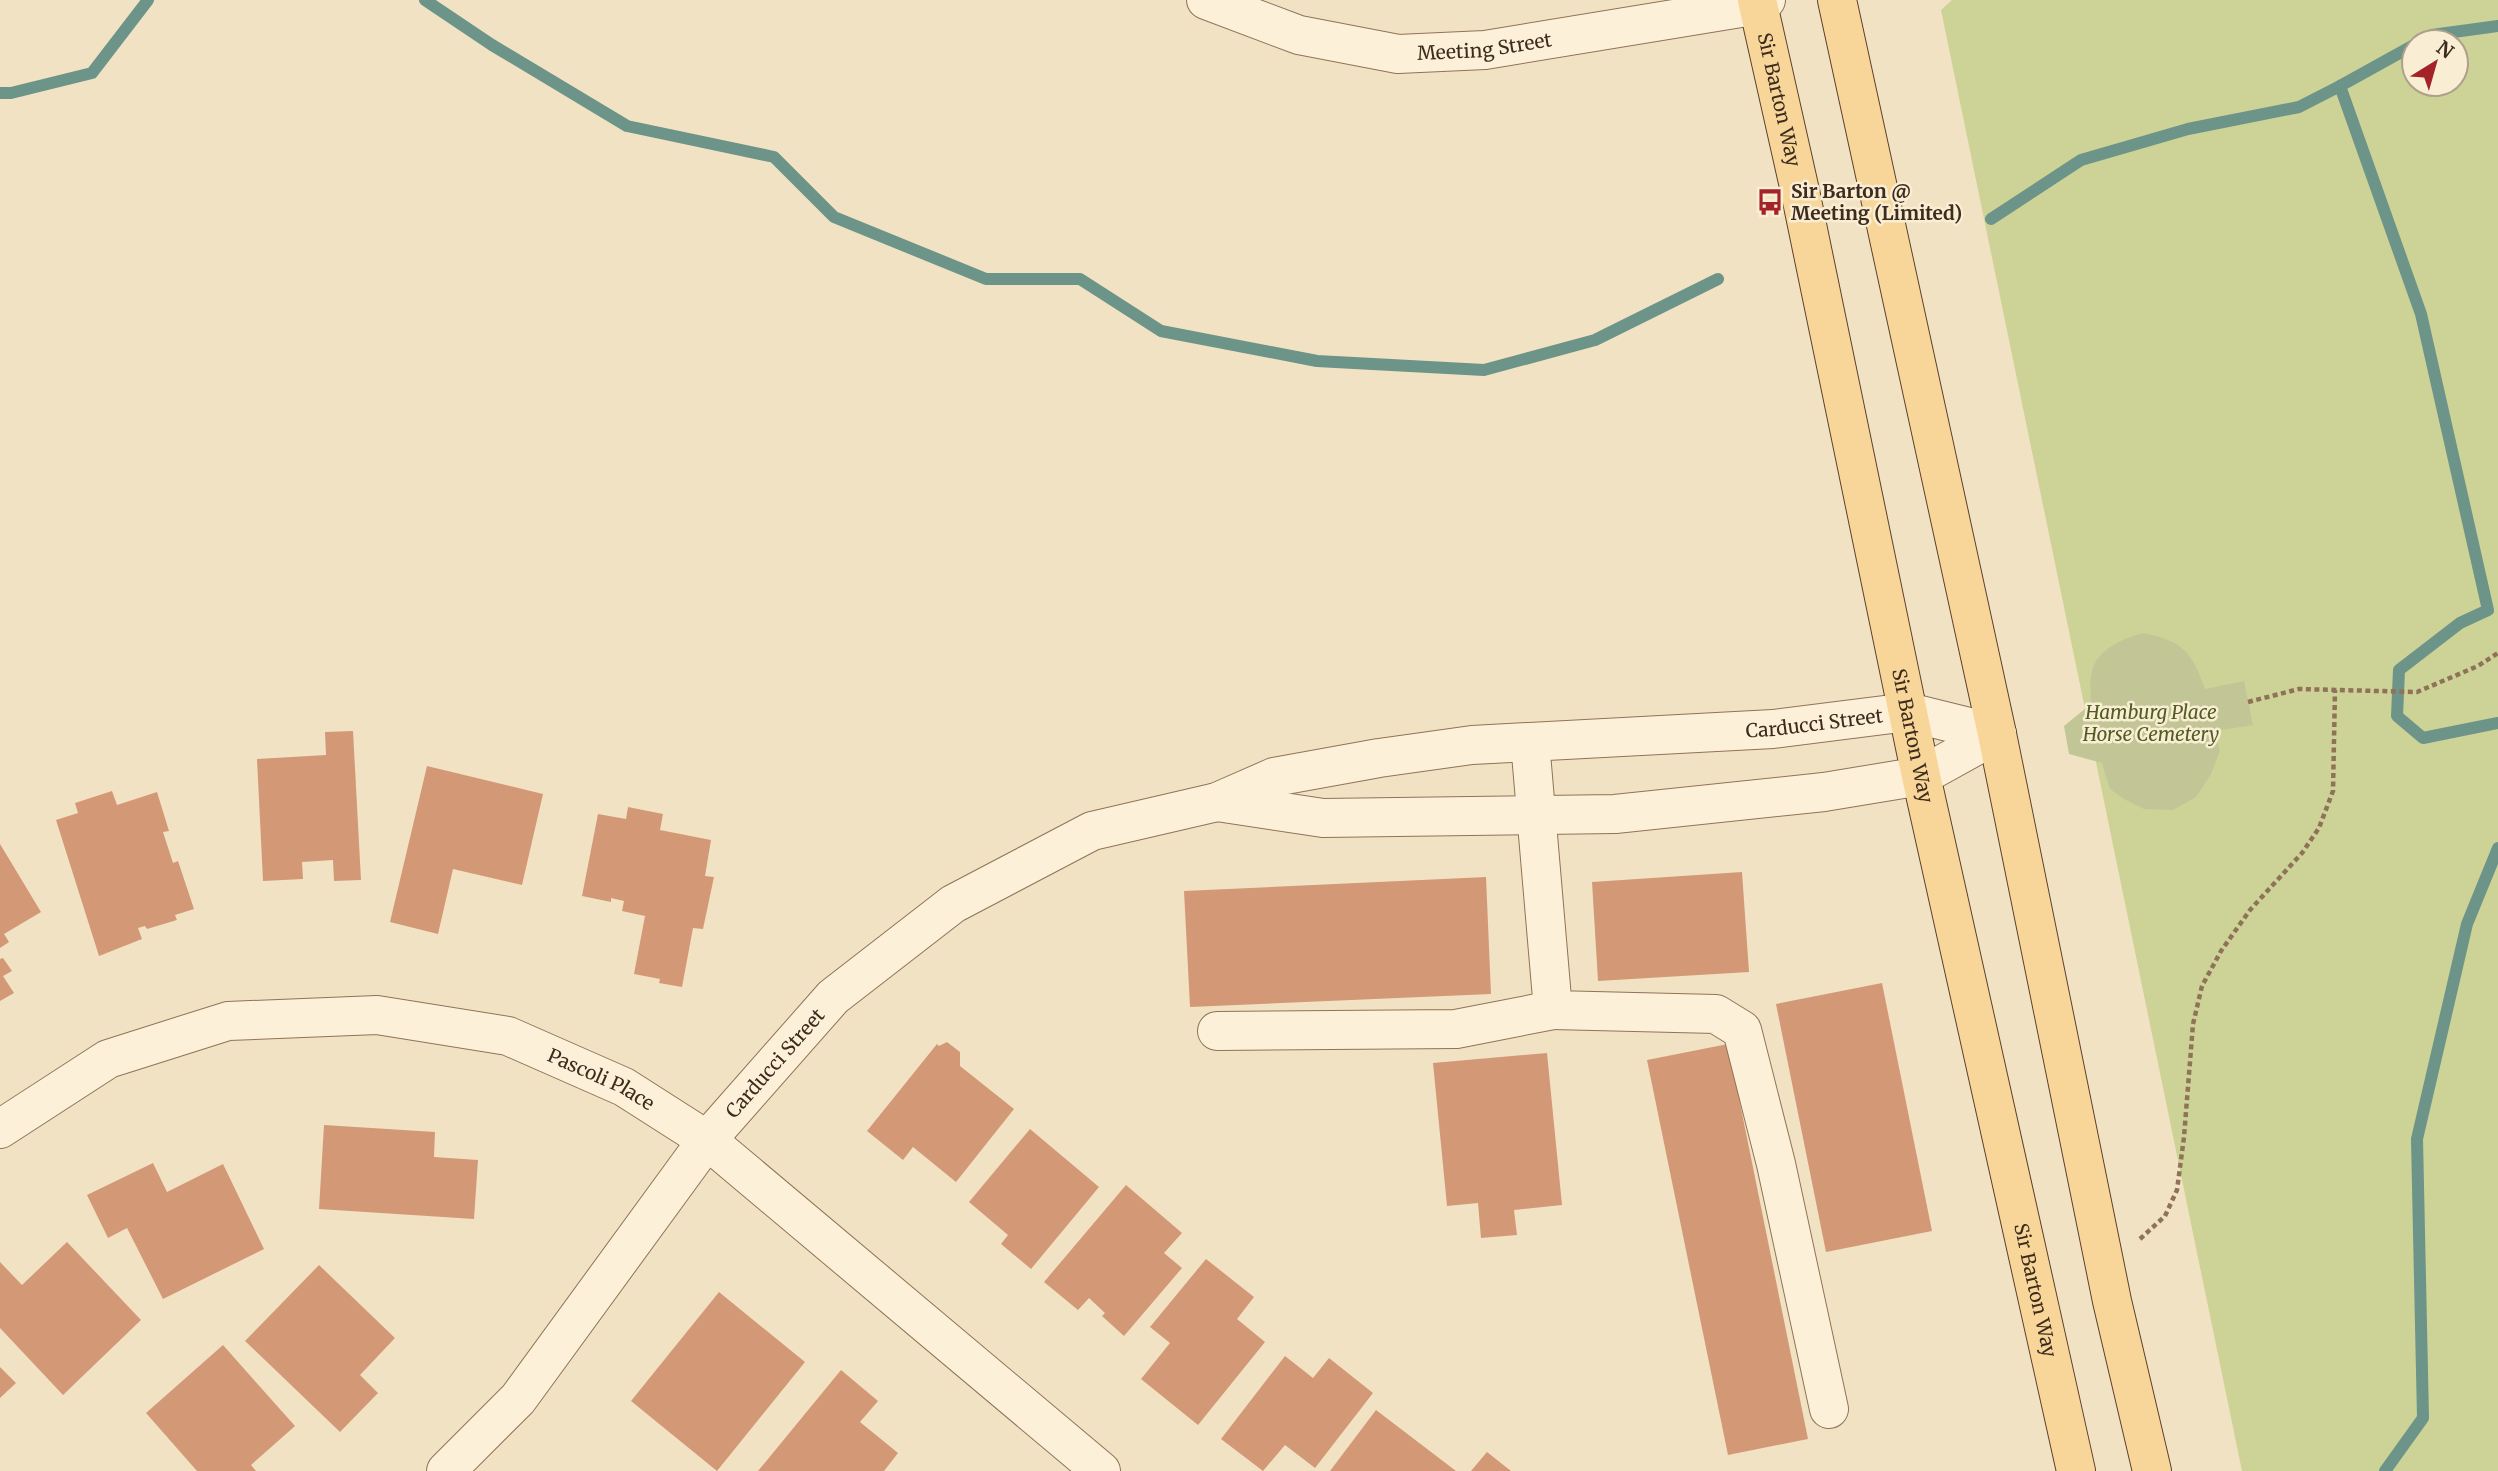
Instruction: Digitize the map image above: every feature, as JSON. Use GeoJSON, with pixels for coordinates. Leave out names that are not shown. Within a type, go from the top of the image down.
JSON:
{"type":"FeatureCollection","features":[{"type":"Feature","properties":{"kind":"main road"},"geometry":{"type":"LineString","coordinates":[[1837,0],[1997,734],[2106,1270],[2152,1471]]}},
{"type":"Feature","properties":{"kind":"main road","name":"Sir Barton Way"},"geometry":{"type":"LineString","coordinates":[[1761,2],[1921,776],[2076,1471]]}},
{"type":"Feature","properties":{"kind":"street","name":"Meeting Street"},"geometry":{"type":"LineString","coordinates":[[1206,0],[1298,35],[1398,54],[1485,50],[1761,2]]}},
{"type":"Feature","properties":{"kind":"street","name":"Carducci Street"},"geometry":{"type":"LineString","coordinates":[[446,1471],[518,1399],[707,1140],[833,997],[953,904],[1092,831],[1217,802],[1274,777],[1432,751],[1530,742],[1773,729],[1908,712],[1997,734]]}},
{"type":"Feature","properties":{"kind":"street","name":"Carducci Street"},"geometry":{"type":"LineString","coordinates":[[1217,802],[1323,818],[1615,814],[1824,792],[1921,776],[1997,734]]}},
{"type":"Feature","properties":{"kind":"street"},"geometry":{"type":"LineString","coordinates":[[1530,742],[1553,1010]]}},
{"type":"Feature","properties":{"kind":"street"},"geometry":{"type":"LineString","coordinates":[[1217,1031],[1456,1029],[1553,1010],[1716,1014],[1742,1030],[1776,1164],[1829,1409]]}},
{"type":"Feature","properties":{"kind":"street","name":"Pascoli Place"},"geometry":{"type":"LineString","coordinates":[[0,1129],[108,1059],[228,1021],[377,1015],[508,1036],[624,1087],[707,1140],[1101,1471]]}},
{"type":"Feature","properties":{"kind":"path"},"geometry":{"type":"LineString","coordinates":[[2248,702],[2299,689],[2417,692],[2478,666],[2498,653]]}},
{"type":"Feature","properties":{"kind":"path"},"geometry":{"type":"LineString","coordinates":[[2106,1270],[2165,1216],[2177,1190],[2193,1024],[2202,986],[2221,951],[2250,911],[2302,853],[2319,828],[2333,791],[2335,690]]}},
{"type":"Feature","properties":{"kind":"green space"},"geometry":{"type":"Polygon","coordinates":[[[1952,0],[2498,0],[2498,1471],[2242,1471],[1941,10],[1952,0]]]}},
{"type":"Feature","properties":{"kind":"green space","name":"Hamburg Place Horse Cemetery"},"geometry":{"type":"Polygon","coordinates":[[[2143,633],[2168,640],[2184,650],[2205,689],[2244,681],[2253,725],[2215,731],[2220,751],[2211,774],[2196,797],[2173,810],[2144,809],[2110,789],[2102,763],[2069,754],[2064,726],[2091,704],[2091,675],[2099,656],[2120,641],[2143,633]]]}},
{"type":"Feature","properties":{"kind":"building"},"geometry":{"type":"Polygon","coordinates":[[[353,731],[361,880],[334,881],[333,860],[302,862],[303,879],[263,881],[257,759],[326,755],[325,732],[353,731]]]}},
{"type":"Feature","properties":{"kind":"building"},"geometry":{"type":"Polygon","coordinates":[[[427,766],[543,794],[522,885],[453,869],[438,934],[390,922],[427,766]]]}},
{"type":"Feature","properties":{"kind":"building"},"geometry":{"type":"Polygon","coordinates":[[[112,791],[117,805],[157,792],[169,831],[163,832],[173,863],[178,861],[194,909],[175,915],[177,920],[147,929],[145,926],[138,928],[142,939],[99,956],[56,820],[78,813],[75,803],[112,791]]]}},
{"type":"Feature","properties":{"kind":"building"},"geometry":{"type":"Polygon","coordinates":[[[628,807],[663,814],[660,830],[711,840],[705,876],[714,877],[703,929],[693,928],[682,987],[659,983],[660,979],[634,974],[645,916],[622,911],[624,901],[611,898],[611,902],[582,896],[598,814],[626,819],[628,807]]]}},
{"type":"Feature","properties":{"kind":"building"},"geometry":{"type":"Polygon","coordinates":[[[0,844],[41,912],[4,934],[9,942],[0,948],[0,844]]]}},
{"type":"Feature","properties":{"kind":"building"},"geometry":{"type":"Polygon","coordinates":[[[1742,872],[1749,972],[1598,981],[1592,882],[1742,872]]]}},
{"type":"Feature","properties":{"kind":"building"},"geometry":{"type":"Polygon","coordinates":[[[1486,877],[1491,994],[1190,1007],[1184,891],[1486,877]]]}},
{"type":"Feature","properties":{"kind":"building"},"geometry":{"type":"Polygon","coordinates":[[[3,958],[12,971],[3,976],[14,993],[0,1001],[0,959],[3,958]]]}},
{"type":"Feature","properties":{"kind":"building"},"geometry":{"type":"Polygon","coordinates":[[[1882,983],[1932,1231],[1826,1252],[1776,1004],[1882,983]]]}},
{"type":"Feature","properties":{"kind":"building"},"geometry":{"type":"Polygon","coordinates":[[[947,1042],[960,1052],[960,1066],[1014,1109],[956,1182],[913,1147],[903,1160],[867,1131],[937,1044],[939,1046],[947,1042]]]}},
{"type":"Feature","properties":{"kind":"building"},"geometry":{"type":"Polygon","coordinates":[[[1728,1044],[1808,1439],[1728,1455],[1647,1060],[1728,1044]]]}},
{"type":"Feature","properties":{"kind":"building"},"geometry":{"type":"Polygon","coordinates":[[[1547,1053],[1562,1205],[1514,1210],[1517,1235],[1481,1238],[1478,1203],[1447,1206],[1433,1063],[1547,1053]]]}},
{"type":"Feature","properties":{"kind":"building"},"geometry":{"type":"Polygon","coordinates":[[[324,1125],[435,1132],[434,1157],[478,1160],[474,1219],[319,1209],[324,1125]]]}},
{"type":"Feature","properties":{"kind":"building"},"geometry":{"type":"Polygon","coordinates":[[[1030,1129],[1099,1187],[1031,1269],[1001,1244],[1008,1235],[969,1202],[1030,1129]]]}},
{"type":"Feature","properties":{"kind":"building"},"geometry":{"type":"Polygon","coordinates":[[[153,1163],[167,1192],[223,1164],[264,1249],[163,1299],[127,1228],[108,1238],[87,1195],[153,1163]]]}},
{"type":"Feature","properties":{"kind":"building"},"geometry":{"type":"Polygon","coordinates":[[[1126,1185],[1182,1233],[1164,1253],[1182,1268],[1124,1336],[1102,1316],[1105,1313],[1089,1298],[1078,1310],[1044,1282],[1126,1185]]]}},
{"type":"Feature","properties":{"kind":"building"},"geometry":{"type":"Polygon","coordinates":[[[67,1242],[141,1320],[63,1395],[0,1328],[0,1262],[22,1285],[67,1242]]]}},
{"type":"Feature","properties":{"kind":"building"},"geometry":{"type":"Polygon","coordinates":[[[1206,1259],[1254,1297],[1237,1319],[1265,1342],[1198,1425],[1141,1379],[1170,1343],[1150,1327],[1206,1259]]]}},
{"type":"Feature","properties":{"kind":"building"},"geometry":{"type":"Polygon","coordinates":[[[319,1265],[395,1338],[360,1375],[378,1393],[340,1432],[245,1341],[319,1265]]]}},
{"type":"Feature","properties":{"kind":"building"},"geometry":{"type":"Polygon","coordinates":[[[719,1292],[805,1362],[717,1471],[631,1401],[719,1292]]]}},
{"type":"Feature","properties":{"kind":"building"},"geometry":{"type":"Polygon","coordinates":[[[223,1345],[295,1426],[251,1465],[256,1471],[197,1471],[146,1413],[223,1345]]]}},
{"type":"Feature","properties":{"kind":"building"},"geometry":{"type":"Polygon","coordinates":[[[1285,1356],[1313,1378],[1329,1358],[1373,1393],[1315,1468],[1285,1445],[1263,1471],[1221,1439],[1285,1356]]]}},
{"type":"Feature","properties":{"kind":"building"},"geometry":{"type":"Polygon","coordinates":[[[0,1367],[16,1383],[0,1398],[0,1367]]]}},
{"type":"Feature","properties":{"kind":"building"},"geometry":{"type":"Polygon","coordinates":[[[841,1370],[878,1401],[860,1422],[898,1453],[884,1471],[758,1471],[841,1370]]]}},
{"type":"Feature","properties":{"kind":"building"},"geometry":{"type":"Polygon","coordinates":[[[1376,1410],[1456,1471],[1330,1471],[1376,1410]]]}},
{"type":"Feature","properties":{"kind":"building"},"geometry":{"type":"Polygon","coordinates":[[[1487,1452],[1511,1471],[1471,1471],[1487,1452]]]}},
{"type":"Feature","properties":{"kind":"waterway"},"geometry":{"type":"LineString","coordinates":[[0,93],[11,93],[92,73],[148,0]]}},
{"type":"Feature","properties":{"kind":"waterway"},"geometry":{"type":"LineString","coordinates":[[425,0],[492,45],[627,126],[774,157],[834,217],[986,279],[1080,279],[1161,331],[1317,361],[1484,370],[1595,340],[1718,279]]}},
{"type":"Feature","properties":{"kind":"waterway"},"geometry":{"type":"LineString","coordinates":[[2470,30],[2498,26]]}},
{"type":"Feature","properties":{"kind":"waterway"},"geometry":{"type":"LineString","coordinates":[[2400,53],[2340,86],[2421,314],[2488,610],[2460,623],[2399,670],[2397,716],[2423,738],[2498,723]]}},
{"type":"Feature","properties":{"kind":"waterway"},"geometry":{"type":"LineString","coordinates":[[1991,219],[2081,160],[2188,129],[2299,107],[2340,86]]}},
{"type":"Feature","properties":{"kind":"waterway"},"geometry":{"type":"LineString","coordinates":[[2385,1471],[2423,1418],[2417,1139],[2467,924],[2498,848]]}},
{"type":"Feature","properties":{"kind":"place","name":"Sir Barton @ Meeting (Limited)"},"geometry":{"type":"Point","coordinates":[1770,202]}}]}
